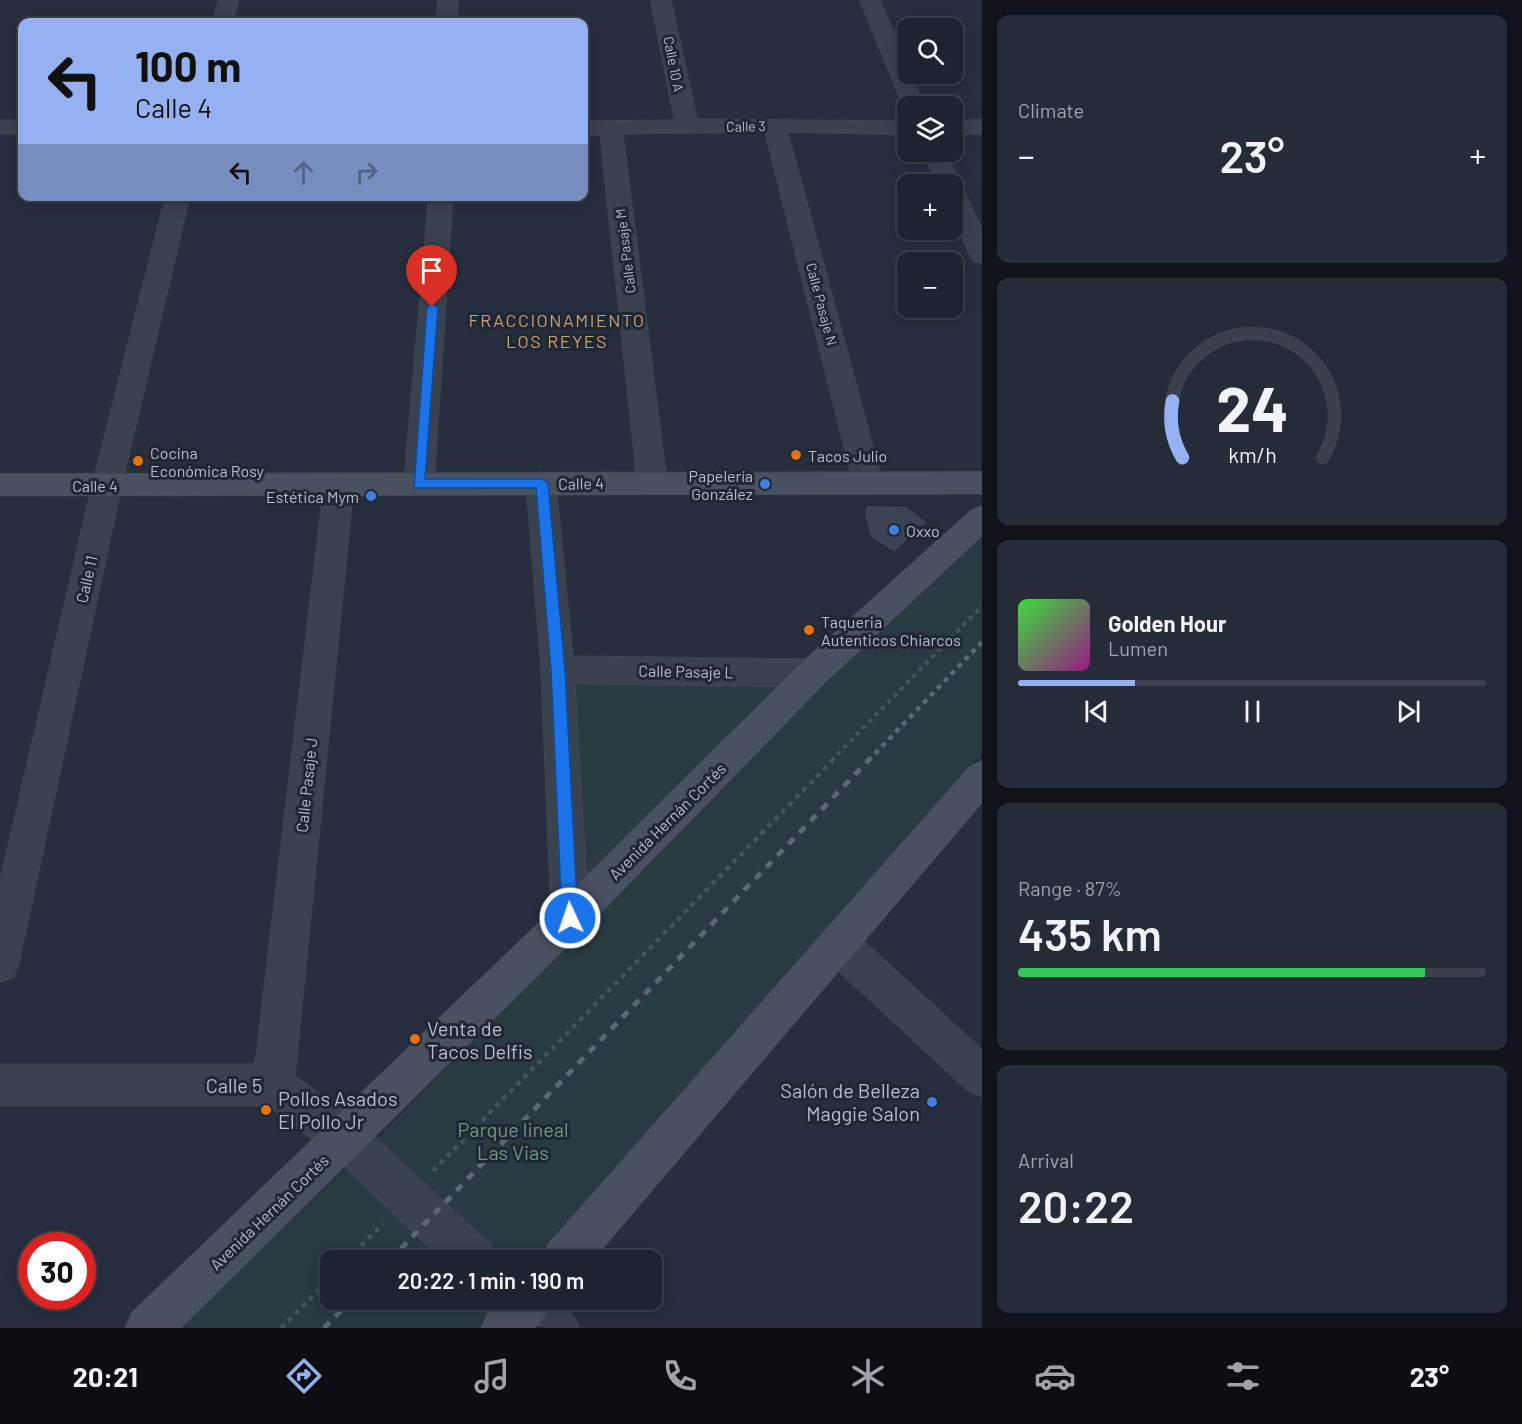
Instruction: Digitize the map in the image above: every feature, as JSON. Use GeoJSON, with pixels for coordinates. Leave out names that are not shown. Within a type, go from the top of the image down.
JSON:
{"type":"FeatureCollection","features":[{"type":"Feature","properties":{"kind":"main road","name":"Calle 4"},"geometry":{"type":"LineString","coordinates":[[0,485],[982,483]]}},
{"type":"Feature","properties":{"kind":"main road","name":"Avenida Hernán Cortés"},"geometry":{"type":"LineString","coordinates":[[148,1328],[570,918],[813,673],[982,518]]}},
{"type":"Feature","properties":{"kind":"main road"},"geometry":{"type":"LineString","coordinates":[[573,1250],[982,777]]}},
{"type":"Feature","properties":{"kind":"street"},"geometry":{"type":"LineString","coordinates":[[224,18],[230,0]]}},
{"type":"Feature","properties":{"kind":"street"},"geometry":{"type":"LineString","coordinates":[[447,18],[448,0]]}},
{"type":"Feature","properties":{"kind":"street","name":"Calle 10 A"},"geometry":{"type":"LineString","coordinates":[[662,0],[687,127]]}},
{"type":"Feature","properties":{"kind":"street"},"geometry":{"type":"LineString","coordinates":[[870,0],[910,96]]}},
{"type":"Feature","properties":{"kind":"street","name":"Calle 3"},"geometry":{"type":"LineString","coordinates":[[588,128],[775,125],[897,128]]}},
{"type":"Feature","properties":{"kind":"street","name":"Calle Pasaje N"},"geometry":{"type":"LineString","coordinates":[[775,125],[868,483]]}},
{"type":"Feature","properties":{"kind":"street"},"geometry":{"type":"LineString","coordinates":[[0,127],[18,127]]}},
{"type":"Feature","properties":{"kind":"street"},"geometry":{"type":"LineString","coordinates":[[963,128],[982,127]]}},
{"type":"Feature","properties":{"kind":"street","name":"Calle Pasaje M"},"geometry":{"type":"LineString","coordinates":[[611,128],[652,482]]}},
{"type":"Feature","properties":{"kind":"street","name":"Calle 11"},"geometry":{"type":"LineString","coordinates":[[0,963],[107,484],[177,201]]}},
{"type":"Feature","properties":{"kind":"street"},"geometry":{"type":"LineString","coordinates":[[419,484],[441,201]]}},
{"type":"Feature","properties":{"kind":"street"},"geometry":{"type":"LineString","coordinates":[[963,213],[980,245]]}},
{"type":"Feature","properties":{"kind":"street"},"geometry":{"type":"LineString","coordinates":[[542,483],[558,670],[570,918]]}},
{"type":"Feature","properties":{"kind":"street","name":"Calle Pasaje J"},"geometry":{"type":"LineString","coordinates":[[273,1085],[339,484]]}},
{"type":"Feature","properties":{"kind":"street","name":"Calle Pasaje L"},"geometry":{"type":"LineString","coordinates":[[558,670],[813,673]]}},
{"type":"Feature","properties":{"kind":"street"},"geometry":{"type":"LineString","coordinates":[[839,945],[982,1077]]}},
{"type":"Feature","properties":{"kind":"street","name":"Calle 5"},"geometry":{"type":"LineString","coordinates":[[0,1085],[273,1085],[345,1138],[464,1250]]}},
{"type":"Feature","properties":{"kind":"path"},"geometry":{"type":"LineString","coordinates":[[357,1250],[982,606]]}},
{"type":"Feature","properties":{"kind":"path"},"geometry":{"type":"LineString","coordinates":[[281,1328],[320,1288]]}},
{"type":"Feature","properties":{"kind":"green space","name":"Parque lineal Las Vias"},"geometry":{"type":"Polygon","coordinates":[[[982,535],[982,753],[548,1250],[481,1250],[376,1140],[600,909],[904,608],[982,535]]]}},
{"type":"Feature","properties":{"kind":"green space"},"geometry":{"type":"Polygon","coordinates":[[[571,679],[785,684],[583,885],[571,679]]]}},
{"type":"Feature","properties":{"kind":"green space"},"geometry":{"type":"Polygon","coordinates":[[[351,1163],[436,1250],[320,1250],[320,1310],[493,1310],[495,1312],[481,1328],[178,1328],[351,1163]]]}},
{"type":"Feature","properties":{"kind":"building","name":"Oxxo"},"geometry":{"type":"Polygon","coordinates":[[[866,505],[906,506],[928,522],[894,553],[870,537],[864,515],[866,505]]]}},
{"type":"Feature","properties":{"kind":"railway"},"geometry":{"type":"LineString","coordinates":[[868,761],[982,642]]}},
{"type":"Feature","properties":{"kind":"railway"},"geometry":{"type":"LineString","coordinates":[[400,1250],[869,760]]}},
{"type":"Feature","properties":{"kind":"railway"},"geometry":{"type":"LineString","coordinates":[[324,1328],[341,1310]]}},
{"type":"Feature","properties":{"kind":"place","name":"Tacos Julio"},"geometry":{"type":"Point","coordinates":[796,455]}},
{"type":"Feature","properties":{"kind":"place","name":"Cocina Económica Rosy"},"geometry":{"type":"Point","coordinates":[138,461]}},
{"type":"Feature","properties":{"kind":"place","name":"Papelería González"},"geometry":{"type":"Point","coordinates":[765,484]}},
{"type":"Feature","properties":{"kind":"place","name":"Estética Mym"},"geometry":{"type":"Point","coordinates":[371,496]}},
{"type":"Feature","properties":{"kind":"place","name":"Oxxo"},"geometry":{"type":"Point","coordinates":[894,530]}},
{"type":"Feature","properties":{"kind":"place","name":"Taqueria Autenticos Chiarcos"},"geometry":{"type":"Point","coordinates":[809,630]}},
{"type":"Feature","properties":{"kind":"place","name":"Venta de Tacos Delfis"},"geometry":{"type":"Point","coordinates":[415,1039]}},
{"type":"Feature","properties":{"kind":"place","name":"Salón de Belleza Maggie Salon"},"geometry":{"type":"Point","coordinates":[932,1102]}},
{"type":"Feature","properties":{"kind":"place","name":"Pollos Asados El Pollo Jr"},"geometry":{"type":"Point","coordinates":[266,1110]}},
{"type":"Feature","properties":{"kind":"district","name":"FRACCIONAMIENTO LOS REYES"},"geometry":{"type":"Point","coordinates":[557,330]}},
{"type":"Feature","properties":{"kind":"route"},"geometry":{"type":"LineString","coordinates":[[432,307],[419,484],[542,483],[558,670],[570,918]]}}]}
